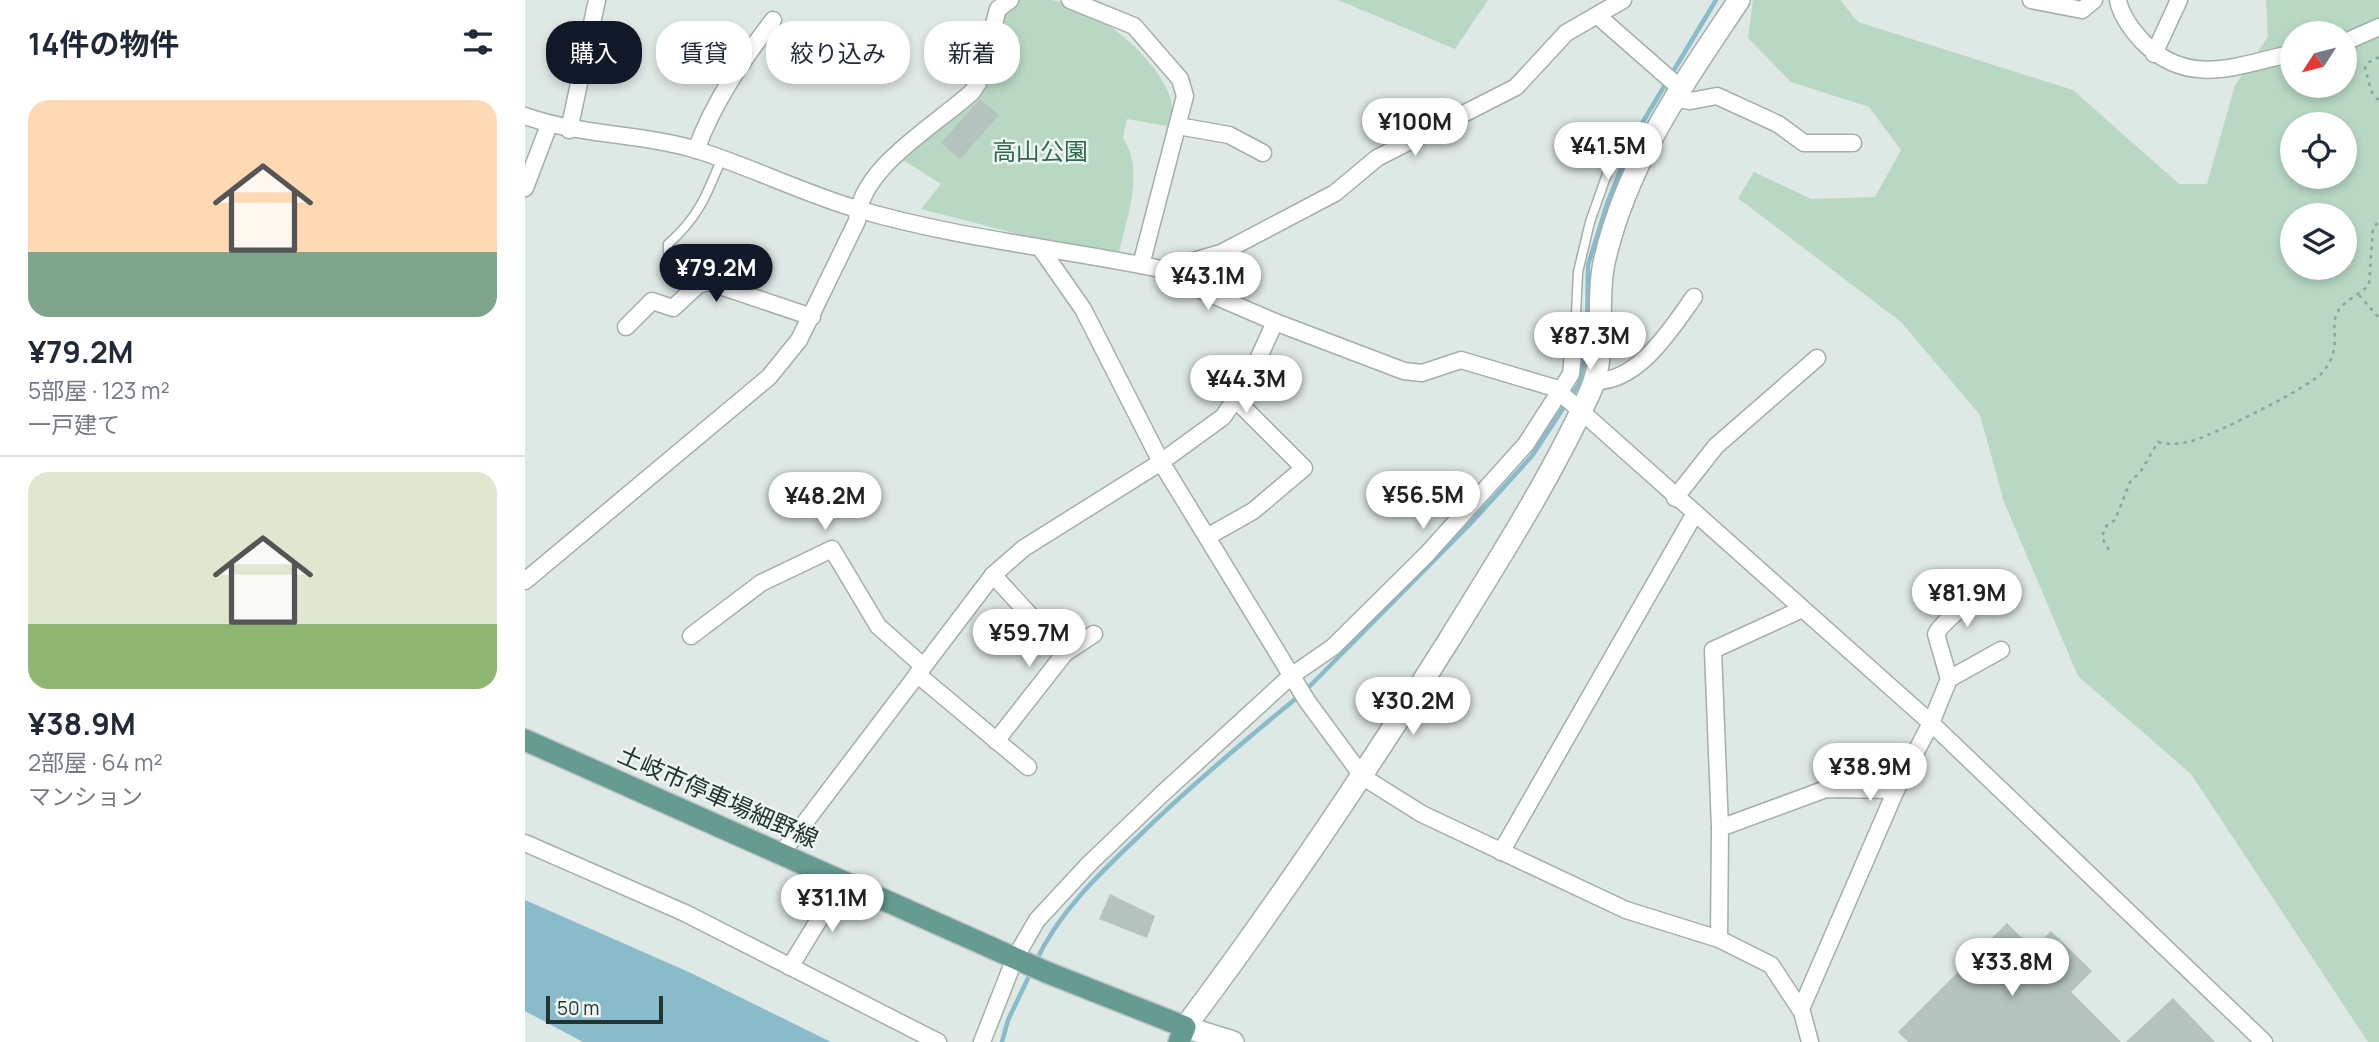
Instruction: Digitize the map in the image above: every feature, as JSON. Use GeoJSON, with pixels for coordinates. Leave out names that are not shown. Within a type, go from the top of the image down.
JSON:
{"type":"FeatureCollection","features":[{"type":"Feature","properties":{"kind":"main road","name":"土岐市停車場細野線"},"geometry":{"type":"LineString","coordinates":[[525,740],[1182,1035]]}},
{"type":"Feature","properties":{"kind":"street"},"geometry":{"type":"LineString","coordinates":[[569,130],[597,0]]}},
{"type":"Feature","properties":{"kind":"street"},"geometry":{"type":"LineString","coordinates":[[525,581],[753,392],[787,358],[812,317],[857,221],[857,209],[870,181],[972,92],[978,83],[997,9],[1010,0]]}},
{"type":"Feature","properties":{"kind":"street"},"geometry":{"type":"LineString","coordinates":[[1070,0],[1125,19],[1146,37],[1170,64],[1180,79],[1185,96],[1141,265]]}},
{"type":"Feature","properties":{"kind":"street"},"geometry":{"type":"LineString","coordinates":[[1171,271],[1182,264],[1221,253],[1335,193],[1377,158],[1516,87],[1566,33],[1623,0]]}},
{"type":"Feature","properties":{"kind":"street"},"geometry":{"type":"LineString","coordinates":[[1594,381],[1598,360],[1601,282],[1615,225],[1635,172],[1648,141],[1676,90],[1739,0]]}},
{"type":"Feature","properties":{"kind":"street"},"geometry":{"type":"LineString","coordinates":[[2031,0],[2082,10],[2094,0]]}},
{"type":"Feature","properties":{"kind":"street"},"geometry":{"type":"LineString","coordinates":[[2118,0],[2120,10],[2133,32],[2154,54],[2179,67],[2203,72],[2280,56]]}},
{"type":"Feature","properties":{"kind":"street"},"geometry":{"type":"LineString","coordinates":[[2154,54],[2179,0]]}},
{"type":"Feature","properties":{"kind":"street"},"geometry":{"type":"LineString","coordinates":[[1598,16],[1662,72],[1676,90],[1690,101],[1717,96],[1778,124],[1804,143],[1853,143]]}},
{"type":"Feature","properties":{"kind":"street"},"geometry":{"type":"LineString","coordinates":[[696,150],[707,119],[736,69],[773,20]]}},
{"type":"Feature","properties":{"kind":"street"},"geometry":{"type":"LineString","coordinates":[[2357,37],[2379,27]]}},
{"type":"Feature","properties":{"kind":"street"},"geometry":{"type":"LineString","coordinates":[[525,116],[569,130],[633,137],[696,150],[857,209],[1041,249],[1171,271],[1187,284],[1275,322],[1404,371],[1422,373],[1461,360],[1521,375],[1569,400],[1800,610],[1931,723],[2264,1042]]}},
{"type":"Feature","properties":{"kind":"street"},"geometry":{"type":"LineString","coordinates":[[525,188],[549,125]]}},
{"type":"Feature","properties":{"kind":"street"},"geometry":{"type":"LineString","coordinates":[[1178,126],[1229,135],[1263,153]]}},
{"type":"Feature","properties":{"kind":"street"},"geometry":{"type":"LineString","coordinates":[[1041,249],[1083,309],[1161,462],[1307,701],[1363,777],[1422,814],[1626,910],[1719,939],[1771,965],[1801,1009],[1810,1042]]}},
{"type":"Feature","properties":{"kind":"street"},"geometry":{"type":"LineString","coordinates":[[626,327],[652,301],[673,308],[698,285],[708,282],[812,317]]}},
{"type":"Feature","properties":{"kind":"street"},"geometry":{"type":"LineString","coordinates":[[982,1042],[1037,920],[1089,864],[1333,647],[1427,554],[1569,400],[1594,381],[1613,378],[1634,366],[1658,345],[1694,297]]}},
{"type":"Feature","properties":{"kind":"street"},"geometry":{"type":"LineString","coordinates":[[781,854],[993,575],[1024,548],[1161,462],[1223,417],[1249,379],[1275,322]]}},
{"type":"Feature","properties":{"kind":"street"},"geometry":{"type":"LineString","coordinates":[[1233,1042],[1182,1035],[1363,777],[1513,537],[1569,400],[1574,334]]}},
{"type":"Feature","properties":{"kind":"street"},"geometry":{"type":"LineString","coordinates":[[1675,498],[1716,446],[1817,358]]}},
{"type":"Feature","properties":{"kind":"street"},"geometry":{"type":"LineString","coordinates":[[1207,537],[1254,511],[1304,468],[1235,399]]}},
{"type":"Feature","properties":{"kind":"street"},"geometry":{"type":"LineString","coordinates":[[1501,852],[1694,514]]}},
{"type":"Feature","properties":{"kind":"street"},"geometry":{"type":"LineString","coordinates":[[691,636],[761,583],[832,549],[878,626],[920,670],[1028,767]]}},
{"type":"Feature","properties":{"kind":"street"},"geometry":{"type":"LineString","coordinates":[[993,575],[1065,653]]}},
{"type":"Feature","properties":{"kind":"street"},"geometry":{"type":"LineString","coordinates":[[1801,1009],[1896,790],[1931,723],[1949,679],[1936,634],[1941,625],[1963,607],[1968,585]]}},
{"type":"Feature","properties":{"kind":"street"},"geometry":{"type":"LineString","coordinates":[[1719,939],[1720,828],[1713,650],[1800,610]]}},
{"type":"Feature","properties":{"kind":"street"},"geometry":{"type":"LineString","coordinates":[[996,741],[1065,653],[1094,634]]}},
{"type":"Feature","properties":{"kind":"street"},"geometry":{"type":"LineString","coordinates":[[1949,679],[2001,650]]}},
{"type":"Feature","properties":{"kind":"street"},"geometry":{"type":"LineString","coordinates":[[1720,828],[1826,789],[1896,790]]}},
{"type":"Feature","properties":{"kind":"street"},"geometry":{"type":"LineString","coordinates":[[525,843],[685,913],[937,1042]]}},
{"type":"Feature","properties":{"kind":"street"},"geometry":{"type":"LineString","coordinates":[[790,967],[842,882]]}},
{"type":"Feature","properties":{"kind":"lane"},"geometry":{"type":"LineString","coordinates":[[698,285],[668,252],[668,244],[689,226],[707,196],[721,160]]}},
{"type":"Feature","properties":{"kind":"lane"},"geometry":{"type":"LineString","coordinates":[[1574,334],[1578,272],[1590,222],[1608,171]]}},
{"type":"Feature","properties":{"kind":"lane"},"geometry":{"type":"LineString","coordinates":[[1578,272],[1601,282]]}},
{"type":"Feature","properties":{"kind":"path"},"geometry":{"type":"LineString","coordinates":[[2379,57],[2367,63],[2365,69],[2372,93],[2379,101]]}},
{"type":"Feature","properties":{"kind":"path"},"geometry":{"type":"LineString","coordinates":[[2109,550],[2103,542],[2105,527],[2115,520],[2130,482],[2141,471],[2158,442],[2169,445],[2195,440],[2311,383],[2323,371],[2337,346],[2335,317],[2346,303],[2360,295],[2369,285],[2373,227],[2379,222]]}},
{"type":"Feature","properties":{"kind":"path"},"geometry":{"type":"LineString","coordinates":[[2360,295],[2379,318]]}},
{"type":"Feature","properties":{"kind":"green space","name":"高山公園"},"geometry":{"type":"Polygon","coordinates":[[[1014,0],[1051,0],[1068,4],[1087,12],[1123,36],[1139,51],[1164,84],[1171,100],[1172,127],[1127,119],[1123,138],[1133,165],[1134,179],[1130,209],[1119,252],[1018,234],[921,209],[941,184],[903,160],[968,105],[976,84],[1020,84],[1020,21],[1001,21],[1014,0]]]}},
{"type":"Feature","properties":{"kind":"green space"},"geometry":{"type":"Polygon","coordinates":[[[1338,0],[1488,0],[1455,49],[1338,0]]]}},
{"type":"Feature","properties":{"kind":"green space"},"geometry":{"type":"Polygon","coordinates":[[[1753,0],[1840,0],[1858,22],[2073,90],[2179,184],[2207,184],[2235,85],[2268,37],[2266,0],[2379,0],[2379,1042],[2368,1042],[2191,774],[2078,676],[2004,502],[1980,415],[1901,322],[1738,198],[1754,172],[1811,199],[1875,197],[1901,150],[1869,107],[1791,82],[1748,38],[1753,0]]]}},
{"type":"Feature","properties":{"kind":"water"},"geometry":{"type":"Polygon","coordinates":[[[525,900],[691,973],[831,1042],[583,1042],[525,1011],[525,900]]]}},
{"type":"Feature","properties":{"kind":"building"},"geometry":{"type":"Polygon","coordinates":[[[980,99],[999,115],[960,159],[941,143],[980,99]]]}},
{"type":"Feature","properties":{"kind":"building"},"geometry":{"type":"Polygon","coordinates":[[[1110,894],[1155,916],[1147,938],[1099,919],[1110,894]]]}},
{"type":"Feature","properties":{"kind":"building"},"geometry":{"type":"Polygon","coordinates":[[[2007,923],[2033,949],[2051,931],[2092,971],[2071,992],[2121,1042],[1908,1042],[1898,1032],[2007,923]]]}},
{"type":"Feature","properties":{"kind":"building"},"geometry":{"type":"Polygon","coordinates":[[[2173,998],[2215,1042],[2126,1042],[2173,998]]]}},
{"type":"Feature","properties":{"kind":"waterway"},"geometry":{"type":"LineString","coordinates":[[1306,690],[1470,524],[1532,456],[1579,384],[1587,347],[1588,265],[1608,201],[1635,135],[1716,0]]}},
{"type":"Feature","properties":{"kind":"waterway"},"geometry":{"type":"LineString","coordinates":[[1036,961],[1068,910],[1109,865],[1197,782],[1299,696]]}},
{"type":"Feature","properties":{"kind":"waterway"},"geometry":{"type":"LineString","coordinates":[[1002,1042],[1008,1020],[1031,972]]}}]}
